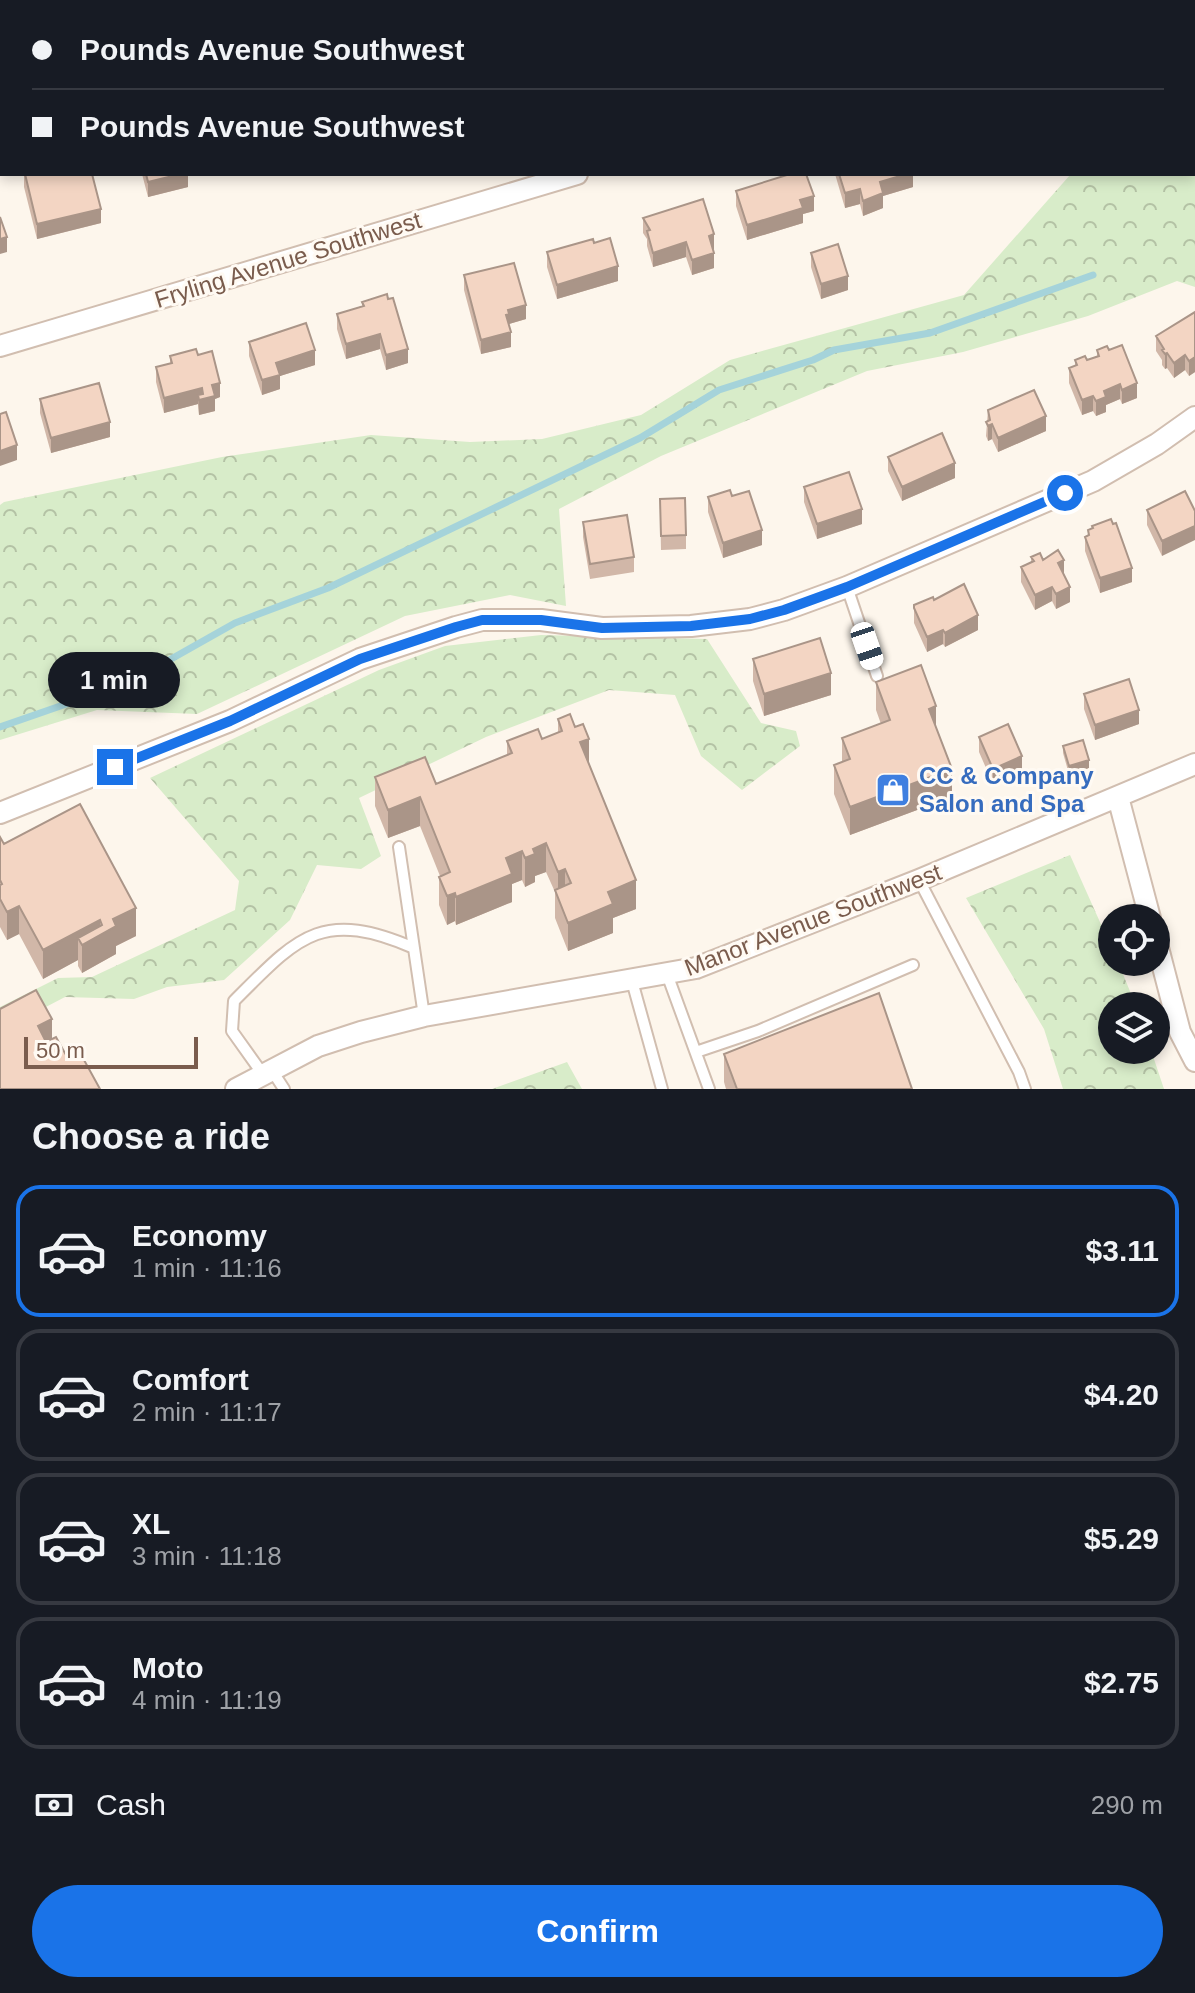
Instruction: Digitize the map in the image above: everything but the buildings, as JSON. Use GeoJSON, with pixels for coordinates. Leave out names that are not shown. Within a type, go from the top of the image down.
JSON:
{"type":"FeatureCollection","features":[{"type":"Feature","properties":{"kind":"street","name":"Fryling Avenue Southwest"},"geometry":{"type":"LineString","coordinates":[[0,346],[570,176]]}},
{"type":"Feature","properties":{"kind":"street"},"geometry":{"type":"LineString","coordinates":[[0,813],[230,721],[360,659],[482,620],[541,620],[602,628],[691,626],[762,616],[847,587],[1093,481],[1157,444],[1195,417]]}},
{"type":"Feature","properties":{"kind":"street","name":"Manor Avenue Southwest"},"geometry":{"type":"LineString","coordinates":[[236,1089],[318,1046],[424,1016],[696,968],[919,880],[1195,764]]}},
{"type":"Feature","properties":{"kind":"street"},"geometry":{"type":"LineString","coordinates":[[1118,797],[1146,904]]}},
{"type":"Feature","properties":{"kind":"street"},"geometry":{"type":"LineString","coordinates":[[1165,976],[1180,1032],[1195,1061]]}},
{"type":"Feature","properties":{"kind":"lane"},"geometry":{"type":"LineString","coordinates":[[847,587],[877,676]]}},
{"type":"Feature","properties":{"kind":"lane"},"geometry":{"type":"LineString","coordinates":[[399,847],[424,1016]]}},
{"type":"Feature","properties":{"kind":"lane"},"geometry":{"type":"LineString","coordinates":[[919,880],[1025,1089]]}},
{"type":"Feature","properties":{"kind":"lane"},"geometry":{"type":"LineString","coordinates":[[284,1089],[232,1031],[234,1001],[283,952],[319,931],[352,929],[414,948]]}},
{"type":"Feature","properties":{"kind":"lane"},"geometry":{"type":"LineString","coordinates":[[696,1052],[758,1031],[913,965]]}},
{"type":"Feature","properties":{"kind":"lane"},"geometry":{"type":"LineString","coordinates":[[667,974],[709,1089]]}},
{"type":"Feature","properties":{"kind":"lane"},"geometry":{"type":"LineString","coordinates":[[632,981],[662,1089]]}},
{"type":"Feature","properties":{"kind":"green space"},"geometry":{"type":"Polygon","coordinates":[[[1069,176],[1195,176],[1195,287],[1177,281],[1088,316],[963,352],[867,371],[661,456],[559,509],[566,606],[510,595],[405,616],[197,714],[97,710],[0,740],[0,505],[4,502],[222,457],[371,435],[470,442],[542,439],[641,415],[730,360],[964,295],[1069,176]]]}},
{"type":"Feature","properties":{"kind":"green space"},"geometry":{"type":"Polygon","coordinates":[[[541,635],[707,639],[761,723],[796,731],[800,746],[742,790],[701,756],[675,695],[609,690],[486,737],[359,798],[381,856],[361,869],[317,865],[290,920],[224,980],[167,987],[134,999],[65,997],[0,1031],[0,1007],[58,978],[92,977],[235,910],[239,881],[150,778],[379,670],[445,646],[541,635]]]}},
{"type":"Feature","properties":{"kind":"green space"},"geometry":{"type":"Polygon","coordinates":[[[1070,855],[1098,918],[1098,976],[1124,976],[1130,992],[1098,992],[1098,1064],[1156,1064],[1164,1089],[1063,1089],[1044,1029],[966,898],[1070,855]]]}},
{"type":"Feature","properties":{"kind":"green space"},"geometry":{"type":"Polygon","coordinates":[[[567,1062],[582,1089],[492,1089],[567,1062]]]}},
{"type":"Feature","properties":{"kind":"waterway"},"geometry":{"type":"LineString","coordinates":[[0,727],[95,694],[164,663],[235,623],[328,588],[640,438],[719,390],[813,360],[834,350],[930,333],[1093,275]]}},
{"type":"Feature","properties":{"kind":"place","name":"CC & Company Salon and Spa"},"geometry":{"type":"Point","coordinates":[893,790]}},
{"type":"Feature","properties":{"kind":"route"},"geometry":{"type":"LineString","coordinates":[[115,767],[230,721],[360,659],[456,627],[482,620],[541,620],[602,628],[691,626],[750,619],[847,587],[1065,493]]}}]}
